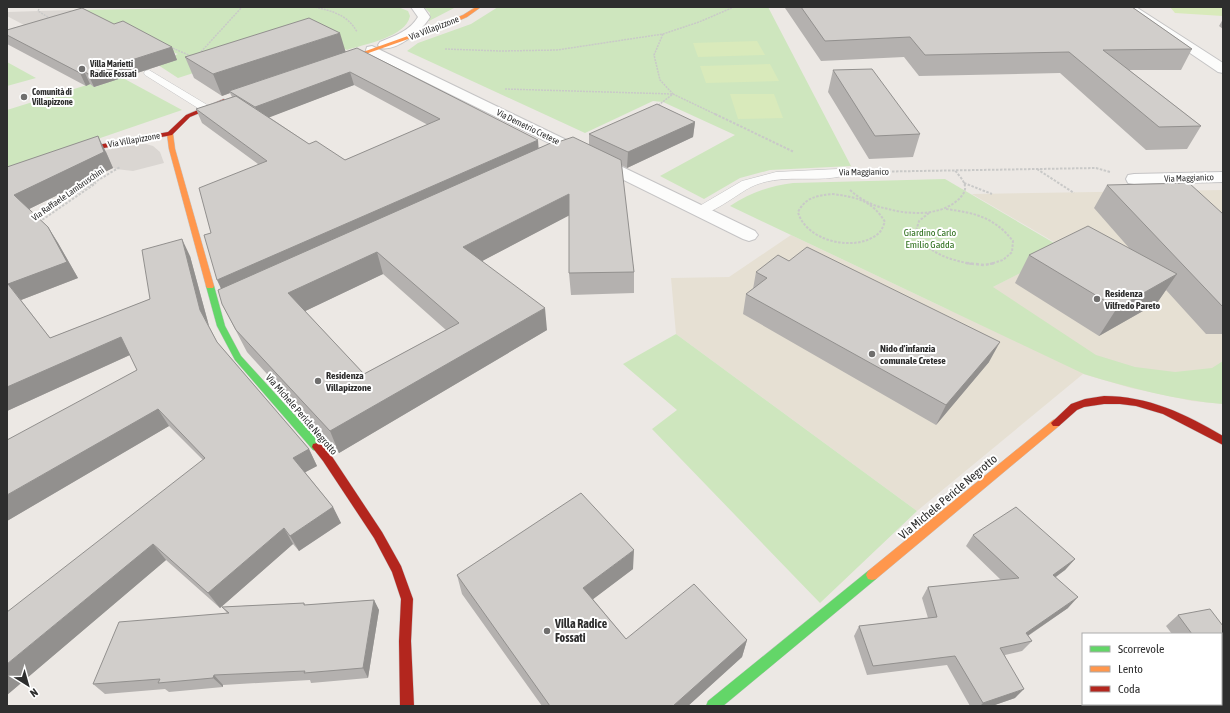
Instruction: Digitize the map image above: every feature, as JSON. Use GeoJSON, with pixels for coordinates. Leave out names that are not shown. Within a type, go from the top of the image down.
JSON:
{"type":"FeatureCollection","features":[{"type":"Feature","properties":{"kind":"street"},"geometry":{"type":"LineString","coordinates":[[372,50],[412,32],[421,24],[424,17],[417,7]]}},
{"type":"Feature","properties":{"kind":"street","name":"Via Villapizzone"},"geometry":{"type":"LineString","coordinates":[[327,66],[449,23],[465,16],[479,7]]}},
{"type":"Feature","properties":{"kind":"street"},"geometry":{"type":"LineString","coordinates":[[1128,7],[1223,69]]}},
{"type":"Feature","properties":{"kind":"street","name":"Via Demetrio Cretese"},"geometry":{"type":"LineString","coordinates":[[372,50],[574,147],[750,235]]}},
{"type":"Feature","properties":{"kind":"street","name":"Via Villapizzone"},"geometry":{"type":"LineString","coordinates":[[66,159],[103,146],[170,134],[181,121],[204,108],[233,98]]}},
{"type":"Feature","properties":{"kind":"street","name":"Via Michele Pericle Negrotto"},"geometry":{"type":"LineString","coordinates":[[170,134],[172,149],[219,306],[221,326],[238,358],[327,458],[378,535],[397,570],[407,599],[405,641],[407,706]]}},
{"type":"Feature","properties":{"kind":"street","name":"Via Maggianico"},"geometry":{"type":"LineString","coordinates":[[1134,179],[1223,177]]}},
{"type":"Feature","properties":{"kind":"street","name":"Via Michele Pericle Negrotto"},"geometry":{"type":"LineString","coordinates":[[713,706],[1075,407],[1093,401],[1121,399],[1151,405],[1202,428],[1223,441]]}},
{"type":"Feature","properties":{"kind":"lane"},"geometry":{"type":"LineString","coordinates":[[149,73],[204,108]]}},
{"type":"Feature","properties":{"kind":"lane","name":"Via Maggianico"},"geometry":{"type":"LineString","coordinates":[[701,211],[747,184],[776,176],[838,173]]}},
{"type":"Feature","properties":{"kind":"path"},"geometry":{"type":"LineString","coordinates":[[169,46],[195,58],[242,7]]}},
{"type":"Feature","properties":{"kind":"path"},"geometry":{"type":"LineString","coordinates":[[315,7],[341,14],[350,20],[358,35]]}},
{"type":"Feature","properties":{"kind":"path"},"geometry":{"type":"LineString","coordinates":[[440,49],[501,51],[557,50],[663,34],[699,22],[734,7]]}},
{"type":"Feature","properties":{"kind":"path"},"geometry":{"type":"LineString","coordinates":[[39,9],[38,11],[54,21]]}},
{"type":"Feature","properties":{"kind":"path"},"geometry":{"type":"LineString","coordinates":[[663,34],[654,55],[660,80],[673,94],[797,153]]}},
{"type":"Feature","properties":{"kind":"path"},"geometry":{"type":"LineString","coordinates":[[498,89],[673,94]]}},
{"type":"Feature","properties":{"kind":"path"},"geometry":{"type":"LineString","coordinates":[[654,109],[673,94]]}},
{"type":"Feature","properties":{"kind":"path","name":"Via Maggianico"},"geometry":{"type":"LineString","coordinates":[[838,173],[1096,168],[1134,179]]}},
{"type":"Feature","properties":{"kind":"path","name":"Via Raffaele Lambruschini"},"geometry":{"type":"LineString","coordinates":[[29,222],[116,169],[34,226]]}},
{"type":"Feature","properties":{"kind":"path"},"geometry":{"type":"LineString","coordinates":[[1036,169],[1074,193]]}},
{"type":"Feature","properties":{"kind":"path"},"geometry":{"type":"LineString","coordinates":[[946,209],[958,202],[965,190],[964,183],[955,170]]}},
{"type":"Feature","properties":{"kind":"path"},"geometry":{"type":"LineString","coordinates":[[838,173],[852,193],[868,202],[880,212],[885,222],[881,233],[868,240],[851,242],[830,240],[813,233],[801,222],[798,212],[803,202],[815,196],[832,194],[851,196],[868,202],[887,209],[908,212],[929,212],[946,209],[968,212],[988,218],[1004,229],[1013,241],[1012,252],[1002,261],[983,265],[960,262],[939,255],[923,244],[916,231],[918,220],[929,212]]}},
{"type":"Feature","properties":{"kind":"path"},"geometry":{"type":"LineString","coordinates":[[964,183],[992,194]]}},
{"type":"Feature","properties":{"kind":"shaded area"},"geometry":{"type":"Polygon","coordinates":[[[71,10],[86,20],[27,36],[12,28],[24,25],[7,16],[7,12],[71,10]]]}},
{"type":"Feature","properties":{"kind":"shaded area"},"geometry":{"type":"Polygon","coordinates":[[[146,144],[153,146],[160,152],[164,163],[133,171],[116,169],[104,165],[7,184],[110,149],[127,145],[146,144]]]}},
{"type":"Feature","properties":{"kind":"shaded area"},"geometry":{"type":"Polygon","coordinates":[[[1223,190],[1223,404],[1192,401],[1131,388],[1083,374],[917,511],[676,334],[671,278],[729,277],[791,235],[949,310],[1066,249],[972,194],[1223,190]]]}},
{"type":"Feature","properties":{"kind":"green space"},"geometry":{"type":"Polygon","coordinates":[[[398,7],[408,11],[410,16],[407,23],[401,29],[384,39],[347,50],[314,34],[178,78],[155,63],[178,54],[88,20],[72,10],[398,7]]]}},
{"type":"Feature","properties":{"kind":"green space"},"geometry":{"type":"Polygon","coordinates":[[[424,7],[456,7],[429,21],[430,13],[424,7]]]}},
{"type":"Feature","properties":{"kind":"green space"},"geometry":{"type":"Polygon","coordinates":[[[498,7],[768,7],[851,166],[770,170],[740,178],[704,199],[660,176],[735,135],[663,102],[653,101],[585,133],[407,51],[418,43],[471,24],[498,7]]]}},
{"type":"Feature","properties":{"kind":"green space"},"geometry":{"type":"Polygon","coordinates":[[[1170,7],[1223,7],[1223,16],[1175,13],[1170,7]]]}},
{"type":"Feature","properties":{"kind":"green space"},"geometry":{"type":"Polygon","coordinates":[[[757,41],[765,55],[698,57],[693,43],[757,41]]]}},
{"type":"Feature","properties":{"kind":"green space"},"geometry":{"type":"Polygon","coordinates":[[[7,62],[36,78],[7,86],[7,62]]]}},
{"type":"Feature","properties":{"kind":"green space"},"geometry":{"type":"Polygon","coordinates":[[[770,64],[779,81],[706,83],[700,66],[770,64]]]}},
{"type":"Feature","properties":{"kind":"green space"},"geometry":{"type":"Polygon","coordinates":[[[121,77],[182,110],[7,170],[7,110],[90,84],[95,87],[121,77]]]}},
{"type":"Feature","properties":{"kind":"green space"},"geometry":{"type":"Polygon","coordinates":[[[730,94],[774,94],[783,118],[738,119],[730,94]]]}},
{"type":"Feature","properties":{"kind":"green space","name":"Giardino Carlo Emilio Gadda"},"geometry":{"type":"Polygon","coordinates":[[[945,179],[1066,250],[993,287],[1096,355],[1135,367],[1175,372],[1212,368],[1223,361],[1223,404],[1188,400],[1153,393],[1084,374],[730,206],[745,197],[760,191],[793,183],[945,179]]]}},
{"type":"Feature","properties":{"kind":"green space"},"geometry":{"type":"Polygon","coordinates":[[[676,334],[917,511],[820,603],[652,429],[677,410],[623,364],[676,334]]]}},
{"type":"Feature","properties":{"kind":"building"},"geometry":{"type":"Polygon","coordinates":[[[801,7],[1132,7],[1192,49],[1103,50],[1201,126],[1159,127],[1069,52],[925,55],[910,37],[825,41],[801,7]]]}},
{"type":"Feature","properties":{"kind":"building"},"geometry":{"type":"Polygon","coordinates":[[[82,8],[114,24],[123,21],[172,47],[88,74],[84,71],[80,73],[7,35],[7,30],[82,8]]]}},
{"type":"Feature","properties":{"kind":"building"},"geometry":{"type":"Polygon","coordinates":[[[309,18],[340,33],[213,74],[185,57],[309,18]]]}},
{"type":"Feature","properties":{"kind":"building"},"geometry":{"type":"Polygon","coordinates":[[[357,48],[538,140],[217,280],[204,235],[211,233],[199,188],[267,161],[196,109],[236,96],[309,144],[316,141],[345,160],[440,119],[350,72],[255,107],[229,91],[357,48]]]}},
{"type":"Feature","properties":{"kind":"building"},"geometry":{"type":"Polygon","coordinates":[[[872,69],[920,134],[875,136],[833,70],[872,69]]]}},
{"type":"Feature","properties":{"kind":"building"},"geometry":{"type":"Polygon","coordinates":[[[657,104],[695,122],[628,152],[589,134],[657,104]]]}},
{"type":"Feature","properties":{"kind":"building"},"geometry":{"type":"Polygon","coordinates":[[[98,136],[104,152],[14,195],[48,227],[67,262],[8,284],[50,338],[150,299],[142,250],[182,239],[200,310],[217,342],[309,449],[293,458],[333,507],[290,536],[284,528],[208,593],[153,544],[7,664],[7,612],[205,458],[158,409],[7,495],[7,440],[137,370],[121,337],[7,387],[7,167],[98,136]]]}},
{"type":"Feature","properties":{"kind":"building"},"geometry":{"type":"Polygon","coordinates":[[[573,137],[621,160],[634,272],[569,273],[569,194],[463,247],[545,308],[330,431],[236,330],[222,304],[218,290],[553,142],[555,143],[573,137]],[[377,252],[288,293],[364,374],[459,323],[377,252]]]}},
{"type":"Feature","properties":{"kind":"building"},"geometry":{"type":"Polygon","coordinates":[[[1189,183],[1223,214],[1223,307],[1107,185],[1189,183]]]}},
{"type":"Feature","properties":{"kind":"building"},"geometry":{"type":"Polygon","coordinates":[[[1088,226],[1177,274],[1117,308],[1029,255],[1088,226]]]}},
{"type":"Feature","properties":{"kind":"building"},"geometry":{"type":"Polygon","coordinates":[[[807,247],[1000,342],[946,405],[746,294],[767,278],[756,272],[778,255],[789,261],[807,247]]]}},
{"type":"Feature","properties":{"kind":"building","name":"Villa Radice Fossati"},"geometry":{"type":"Polygon","coordinates":[[[581,493],[634,550],[583,588],[626,639],[694,584],[747,640],[673,706],[550,706],[457,575],[581,493]]]}},
{"type":"Feature","properties":{"kind":"building"},"geometry":{"type":"Polygon","coordinates":[[[1016,507],[1075,559],[1053,575],[1078,597],[1026,633],[1032,641],[1000,648],[1024,689],[983,703],[955,656],[873,666],[859,626],[937,617],[928,587],[1019,578],[973,535],[1016,507]]]}},
{"type":"Feature","properties":{"kind":"building"},"geometry":{"type":"Polygon","coordinates":[[[374,600],[363,668],[304,673],[305,671],[214,675],[213,678],[158,683],[160,679],[93,684],[119,622],[229,613],[222,607],[304,603],[304,605],[374,600]]]}},
{"type":"Feature","properties":{"kind":"building"},"geometry":{"type":"Polygon","coordinates":[[[1210,609],[1223,626],[1223,675],[1222,633],[1191,633],[1178,615],[1210,609]]]}},
{"type":"Feature","properties":{"kind":"traffic: fast"},"geometry":{"type":"LineString","coordinates":[[210,286],[221,326],[238,358],[317,447]]}},
{"type":"Feature","properties":{"kind":"traffic: fast"},"geometry":{"type":"LineString","coordinates":[[713,706],[872,575]]}},
{"type":"Feature","properties":{"kind":"traffic: slow"},"geometry":{"type":"LineString","coordinates":[[338,62],[449,23],[465,16],[479,7]]}},
{"type":"Feature","properties":{"kind":"traffic: slow"},"geometry":{"type":"LineString","coordinates":[[170,134],[172,149],[210,286]]}},
{"type":"Feature","properties":{"kind":"traffic: slow"},"geometry":{"type":"LineString","coordinates":[[872,575],[1056,423]]}},
{"type":"Feature","properties":{"kind":"traffic: jam"},"geometry":{"type":"LineString","coordinates":[[74,156],[103,146],[170,134],[188,116],[224,101]]}},
{"type":"Feature","properties":{"kind":"traffic: jam"},"geometry":{"type":"LineString","coordinates":[[1056,423],[1074,407],[1081,404],[1100,400],[1120,400],[1136,402],[1166,411],[1223,441]]}},
{"type":"Feature","properties":{"kind":"traffic: jam"},"geometry":{"type":"LineString","coordinates":[[317,447],[327,458],[378,535],[397,570],[407,599],[405,641],[407,706]]}},
{"type":"Feature","properties":{"kind":"place","name":"Villa Marietti Radice Fossati"},"geometry":{"type":"Point","coordinates":[82,69]}},
{"type":"Feature","properties":{"kind":"place","name":"Comunità di Villapizzone"},"geometry":{"type":"Point","coordinates":[24,97]}},
{"type":"Feature","properties":{"kind":"place","name":"Residenza Vilfredo Pareto"},"geometry":{"type":"Point","coordinates":[1097,299]}},
{"type":"Feature","properties":{"kind":"place","name":"Nido d'infanzia comunale Cretese"},"geometry":{"type":"Point","coordinates":[872,354]}},
{"type":"Feature","properties":{"kind":"place","name":"Residenza Villapizzone"},"geometry":{"type":"Point","coordinates":[318,381]}},
{"type":"Feature","properties":{"kind":"place","name":"Villa Radice Fossati"},"geometry":{"type":"Point","coordinates":[547,631]}}]}
